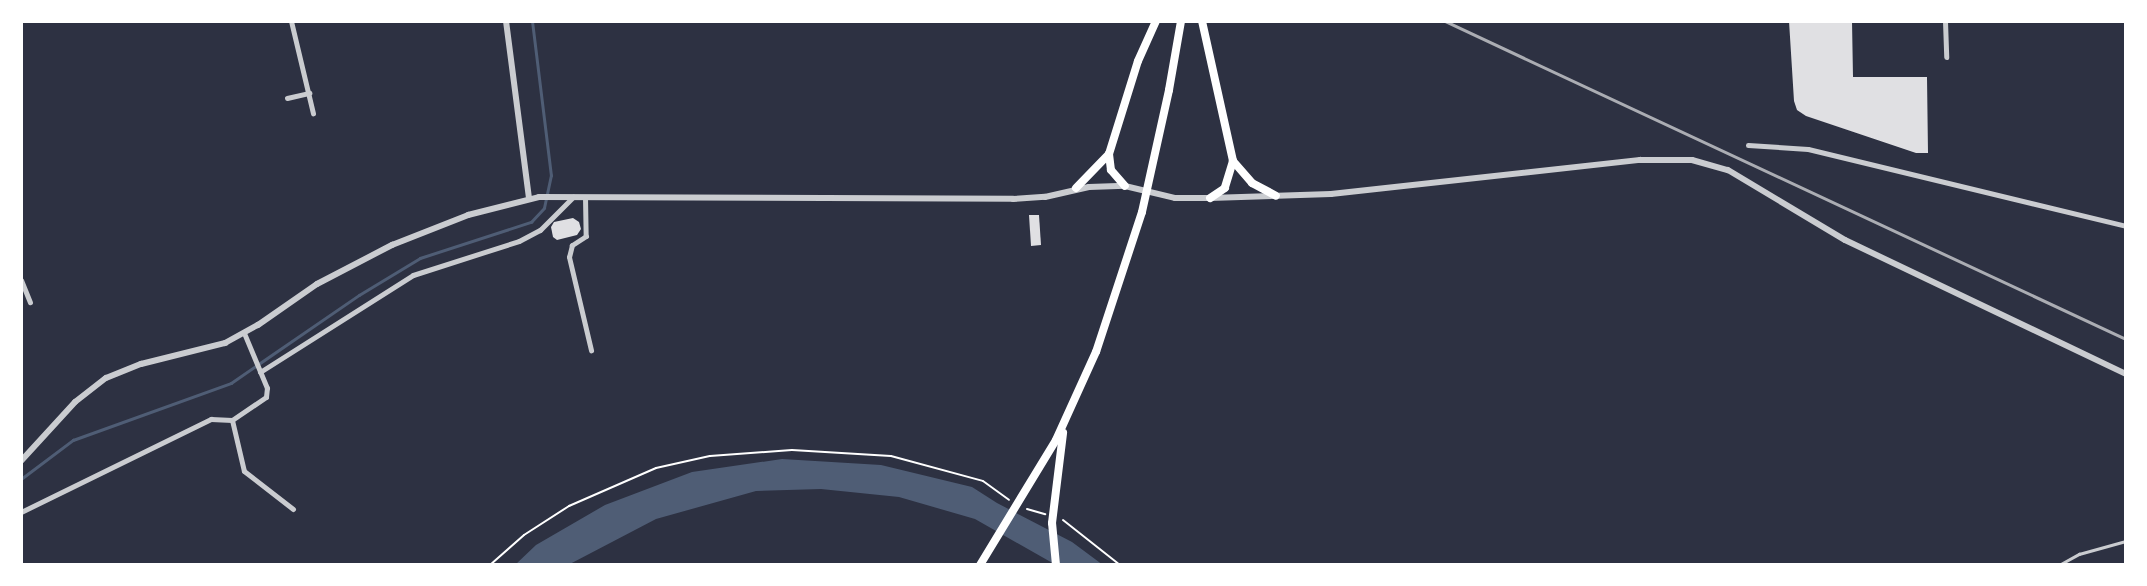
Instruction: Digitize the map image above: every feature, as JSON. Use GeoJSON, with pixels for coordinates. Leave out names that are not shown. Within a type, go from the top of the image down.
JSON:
{"type":"FeatureCollection","features":[{"type":"Feature","properties":{"kind":"main road"},"geometry":{"type":"LineString","coordinates":[[1076,188],[1108,154],[1138,61],[1156,21]]}},
{"type":"Feature","properties":{"kind":"main road"},"geometry":{"type":"LineString","coordinates":[[980,565],[1025,495],[1064,426],[1097,352],[1142,212],[1181,21]]}},
{"type":"Feature","properties":{"kind":"main road"},"geometry":{"type":"LineString","coordinates":[[1202,21],[1233,161],[1252,183],[1276,196]]}},
{"type":"Feature","properties":{"kind":"main road"},"geometry":{"type":"LineString","coordinates":[[1108,154],[1111,170],[1125,186]]}},
{"type":"Feature","properties":{"kind":"main road"},"geometry":{"type":"LineString","coordinates":[[1210,198],[1224,188],[1233,161]]}},
{"type":"Feature","properties":{"kind":"main road"},"geometry":{"type":"LineString","coordinates":[[1056,565],[1052,523],[1054,487],[1064,426]]}},
{"type":"Feature","properties":{"kind":"street"},"geometry":{"type":"LineString","coordinates":[[291,21],[313,113]]}},
{"type":"Feature","properties":{"kind":"street"},"geometry":{"type":"LineString","coordinates":[[506,21],[529,198]]}},
{"type":"Feature","properties":{"kind":"street"},"geometry":{"type":"LineString","coordinates":[[1945,21],[1946,57]]}},
{"type":"Feature","properties":{"kind":"street"},"geometry":{"type":"LineString","coordinates":[[287,98],[309,93]]}},
{"type":"Feature","properties":{"kind":"street"},"geometry":{"type":"LineString","coordinates":[[1748,145],[1808,149],[2126,226]]}},
{"type":"Feature","properties":{"kind":"street"},"geometry":{"type":"LineString","coordinates":[[21,461],[75,402],[106,378],[141,364],[211,348],[244,333],[317,284],[392,245],[452,221],[539,197],[1013,199],[1045,197],[1076,188],[1125,186],[1175,198],[1276,196],[1381,190],[1662,159],[1692,160],[1728,170],[1856,246],[2126,374]]}},
{"type":"Feature","properties":{"kind":"street"},"geometry":{"type":"LineString","coordinates":[[260,372],[413,275],[519,241],[540,230],[573,197]]}},
{"type":"Feature","properties":{"kind":"street"},"geometry":{"type":"LineString","coordinates":[[585,197],[586,236],[572,245],[569,257],[591,350]]}},
{"type":"Feature","properties":{"kind":"street"},"geometry":{"type":"LineString","coordinates":[[21,280],[30,302]]}},
{"type":"Feature","properties":{"kind":"street"},"geometry":{"type":"LineString","coordinates":[[21,512],[211,419],[232,419],[266,397],[267,388],[244,333]]}},
{"type":"Feature","properties":{"kind":"street"},"geometry":{"type":"LineString","coordinates":[[232,419],[244,471],[293,509]]}},
{"type":"Feature","properties":{"kind":"lane"},"geometry":{"type":"LineString","coordinates":[[2059,565],[2079,554],[2126,541]]}},
{"type":"Feature","properties":{"kind":"path"},"geometry":{"type":"LineString","coordinates":[[490,565],[524,535],[569,506],[656,468],[710,456],[792,450],[891,456],[983,481],[1013,502]]}},
{"type":"Feature","properties":{"kind":"path"},"geometry":{"type":"LineString","coordinates":[[1022,507],[1050,515]]}},
{"type":"Feature","properties":{"kind":"path"},"geometry":{"type":"LineString","coordinates":[[1059,518],[1087,536],[1120,565]]}},
{"type":"Feature","properties":{"kind":"water"},"geometry":{"type":"Polygon","coordinates":[[[782,459],[881,465],[972,487],[1072,542],[1103,565],[1056,565],[975,519],[899,497],[821,489],[756,491],[656,519],[568,565],[515,565],[536,545],[605,505],[692,472],[782,459]]]}},
{"type":"Feature","properties":{"kind":"building"},"geometry":{"type":"Polygon","coordinates":[[[1789,21],[1852,21],[1853,77],[1927,77],[1928,153],[1916,153],[1806,116],[1797,110],[1794,101],[1789,21]]]}},
{"type":"Feature","properties":{"kind":"building"},"geometry":{"type":"Polygon","coordinates":[[[1029,215],[1039,215],[1041,245],[1031,246],[1029,215]]]}},
{"type":"Feature","properties":{"kind":"building"},"geometry":{"type":"Polygon","coordinates":[[[573,218],[579,222],[581,229],[577,235],[557,240],[553,237],[551,227],[554,222],[573,218]]]}},
{"type":"Feature","properties":{"kind":"waterway"},"geometry":{"type":"LineString","coordinates":[[21,479],[73,440],[231,383],[359,295],[420,258],[531,222],[544,208],[551,176],[532,21]]}},
{"type":"Feature","properties":{"kind":"railway"},"geometry":{"type":"LineString","coordinates":[[1445,21],[2126,339]]}}]}
